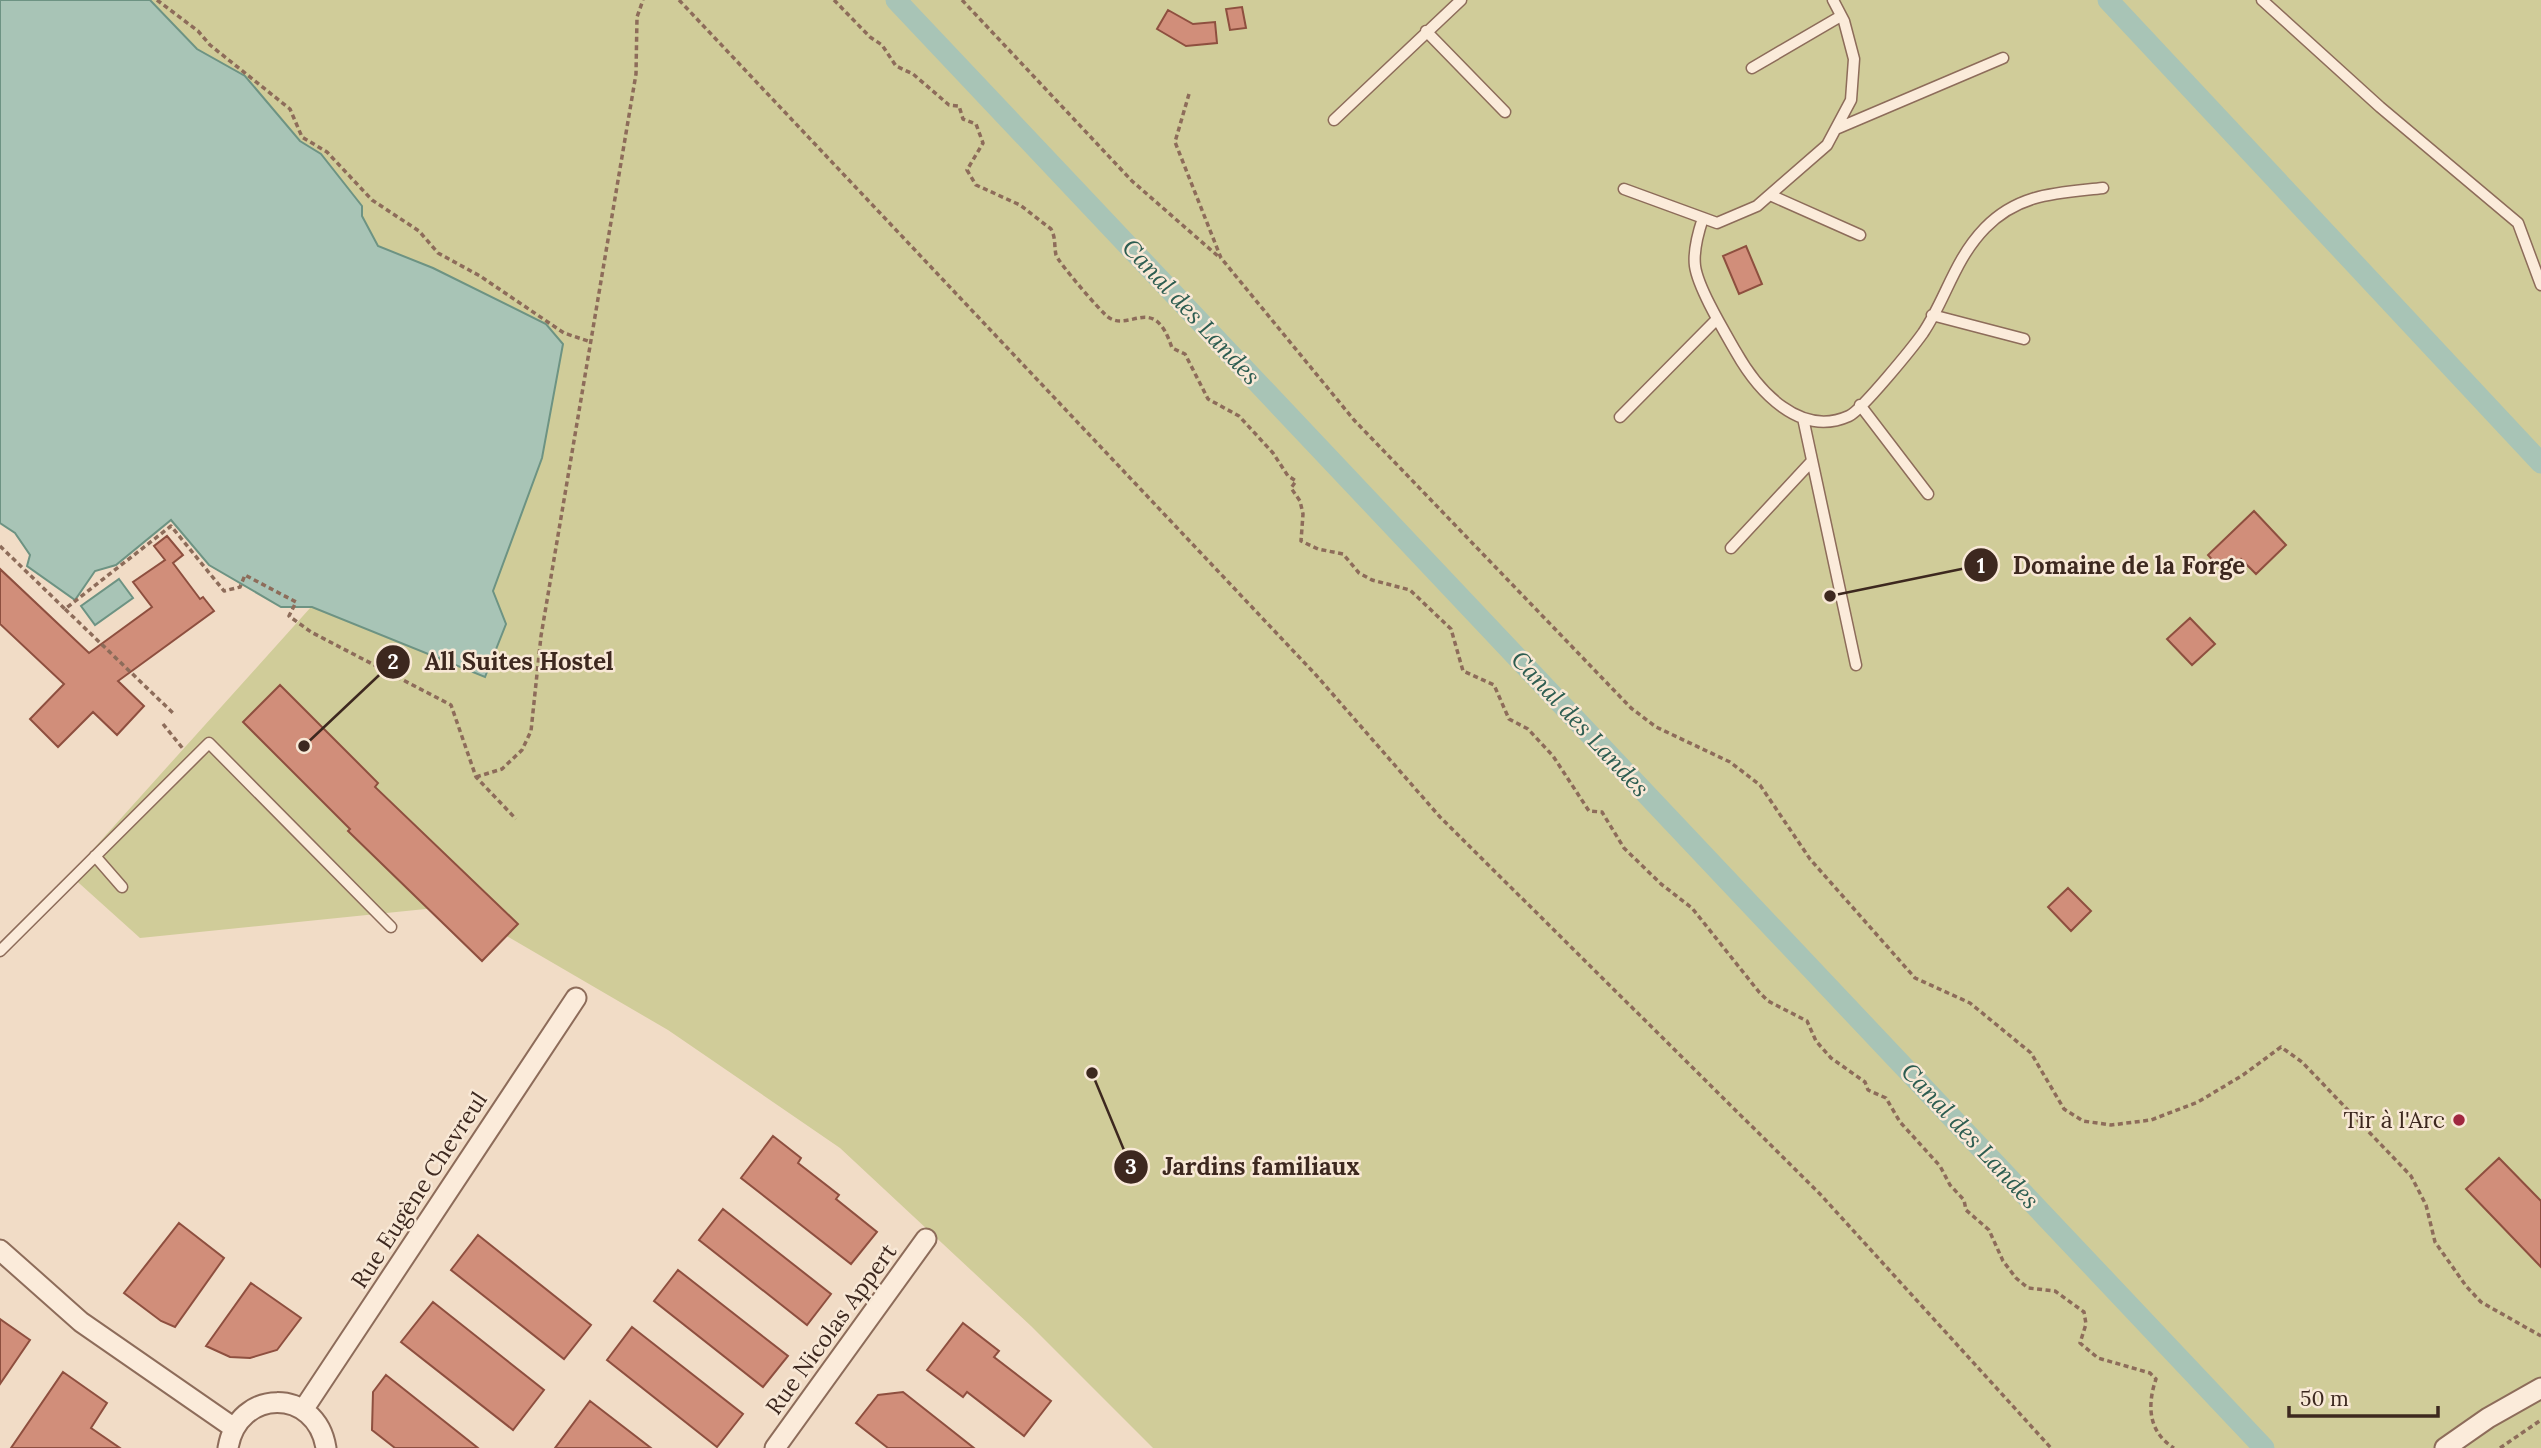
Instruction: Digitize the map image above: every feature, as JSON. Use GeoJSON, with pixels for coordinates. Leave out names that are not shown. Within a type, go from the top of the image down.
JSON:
{"type":"FeatureCollection","features":[{"type":"Feature","properties":{"kind":"street","name":"Rue Eugène Chevreul"},"geometry":{"type":"LineString","coordinates":[[303,1410],[576,998]]}},
{"type":"Feature","properties":{"kind":"street","name":"Rue Nicolas Appert"},"geometry":{"type":"LineString","coordinates":[[775,1448],[926,1238]]}},
{"type":"Feature","properties":{"kind":"street"},"geometry":{"type":"LineString","coordinates":[[0,1250],[81,1322],[234,1427]]}},
{"type":"Feature","properties":{"kind":"street"},"geometry":{"type":"LineString","coordinates":[[2445,1448],[2487,1418],[2541,1388]]}},
{"type":"Feature","properties":{"kind":"street"},"geometry":{"type":"LineString","coordinates":[[228,1448],[234,1427],[242,1417],[263,1404],[289,1404],[303,1410],[319,1425],[326,1448]]}},
{"type":"Feature","properties":{"kind":"lane"},"geometry":{"type":"LineString","coordinates":[[1334,120],[1461,0]]}},
{"type":"Feature","properties":{"kind":"lane"},"geometry":{"type":"LineString","coordinates":[[1624,189],[1717,223],[1757,205],[1827,145],[1851,100],[1854,59],[1841,16],[1833,0]]}},
{"type":"Feature","properties":{"kind":"lane"},"geometry":{"type":"LineString","coordinates":[[2262,0],[2380,107],[2518,223],[2541,285]]}},
{"type":"Feature","properties":{"kind":"lane"},"geometry":{"type":"LineString","coordinates":[[1752,68],[1841,16]]}},
{"type":"Feature","properties":{"kind":"lane"},"geometry":{"type":"LineString","coordinates":[[1426,31],[1505,113]]}},
{"type":"Feature","properties":{"kind":"lane"},"geometry":{"type":"LineString","coordinates":[[1835,129],[2003,58]]}},
{"type":"Feature","properties":{"kind":"lane"},"geometry":{"type":"LineString","coordinates":[[1703,218],[1695,266],[1717,319],[1750,378],[1779,405],[1812,423],[1850,416],[1860,405],[1924,332],[1953,272],[1985,228],[2009,209],[2034,196],[2103,188]]}},
{"type":"Feature","properties":{"kind":"lane"},"geometry":{"type":"LineString","coordinates":[[1770,195],[1860,235]]}},
{"type":"Feature","properties":{"kind":"lane"},"geometry":{"type":"LineString","coordinates":[[1932,315],[2024,339]]}},
{"type":"Feature","properties":{"kind":"lane"},"geometry":{"type":"LineString","coordinates":[[1620,417],[1717,319]]}},
{"type":"Feature","properties":{"kind":"lane"},"geometry":{"type":"LineString","coordinates":[[1860,405],[1928,495]]}},
{"type":"Feature","properties":{"kind":"lane"},"geometry":{"type":"LineString","coordinates":[[1803,418],[1856,664]]}},
{"type":"Feature","properties":{"kind":"lane"},"geometry":{"type":"LineString","coordinates":[[1731,548],[1812,461]]}},
{"type":"Feature","properties":{"kind":"lane"},"geometry":{"type":"LineString","coordinates":[[0,951],[209,743],[391,927]]}},
{"type":"Feature","properties":{"kind":"lane"},"geometry":{"type":"LineString","coordinates":[[95,856],[122,887]]}},
{"type":"Feature","properties":{"kind":"path"},"geometry":{"type":"LineString","coordinates":[[157,0],[290,109],[302,137],[327,152],[372,200],[419,231],[438,253],[480,276],[564,333],[591,342]]}},
{"type":"Feature","properties":{"kind":"path"},"geometry":{"type":"LineString","coordinates":[[476,777],[502,768],[522,750],[531,731],[541,636],[636,74],[637,17],[643,0]]}},
{"type":"Feature","properties":{"kind":"path"},"geometry":{"type":"LineString","coordinates":[[679,0],[1306,665],[1440,817],[1820,1194],[2051,1448]]}},
{"type":"Feature","properties":{"kind":"path"},"geometry":{"type":"LineString","coordinates":[[834,0],[870,37],[882,45],[896,66],[913,74],[949,105],[959,106],[963,118],[976,124],[983,143],[967,170],[976,184],[1031,212],[1051,229],[1059,261],[1082,285],[1090,301],[1109,318],[1120,320],[1143,316],[1156,320],[1165,330],[1172,348],[1185,354],[1205,396],[1214,405],[1239,416],[1273,453],[1288,476],[1296,481],[1292,488],[1300,501],[1303,514],[1301,541],[1318,549],[1346,556],[1359,573],[1372,580],[1404,587],[1446,622],[1454,633],[1457,660],[1463,671],[1494,685],[1509,719],[1528,729],[1553,756],[1589,811],[1604,814],[1623,848],[1699,914],[1730,958],[1764,998],[1807,1021],[1816,1041],[1830,1058],[1865,1082],[1868,1090],[1885,1098],[1900,1122],[1940,1166],[1950,1185],[1964,1200],[1966,1210],[1989,1230],[2003,1261],[2015,1278],[2028,1288],[2055,1291],[2080,1307],[2086,1324],[2080,1343],[2088,1353],[2150,1373],[2156,1379],[2151,1415],[2162,1440],[2174,1448]]}},
{"type":"Feature","properties":{"kind":"path"},"geometry":{"type":"LineString","coordinates":[[962,0],[1132,181],[1221,258],[1354,420],[1631,708],[1656,727],[1730,762],[1760,785],[1810,859],[1915,978],[1970,1003],[2031,1053],[2064,1109],[2083,1121],[2110,1125],[2151,1120],[2199,1102],[2281,1047],[2302,1062],[2411,1176],[2426,1205],[2434,1242],[2466,1286],[2482,1302],[2541,1336]]}},
{"type":"Feature","properties":{"kind":"path"},"geometry":{"type":"LineString","coordinates":[[1189,94],[1175,142],[1221,258]]}},
{"type":"Feature","properties":{"kind":"path"},"geometry":{"type":"LineString","coordinates":[[65,609],[171,526],[224,591],[240,587],[245,575],[296,602],[289,616],[311,632],[451,705],[461,741],[473,762],[476,777],[516,819]]}},
{"type":"Feature","properties":{"kind":"path"},"geometry":{"type":"LineString","coordinates":[[0,546],[173,713]]}},
{"type":"Feature","properties":{"kind":"path"},"geometry":{"type":"LineString","coordinates":[[163,724],[191,760]]}},
{"type":"Feature","properties":{"kind":"path"},"geometry":{"type":"LineString","coordinates":[[2500,1448],[2541,1420]]}},
{"type":"Feature","properties":{"kind":"shaded area"},"geometry":{"type":"Polygon","coordinates":[[[0,0],[150,0],[197,49],[245,76],[300,141],[321,154],[362,206],[362,216],[378,246],[433,268],[546,324],[563,344],[542,458],[493,591],[506,624],[485,677],[312,607],[281,607],[209,565],[171,520],[116,565],[95,571],[75,600],[27,566],[30,555],[15,533],[0,523],[0,0]]]}},
{"type":"Feature","properties":{"kind":"shaded area"},"geometry":{"type":"Polygon","coordinates":[[[150,0],[2541,0],[2541,1448],[1153,1448],[1031,1326],[840,1148],[668,1030],[455,906],[140,938],[70,875],[311,607],[485,677],[506,624],[493,591],[542,458],[433,268],[378,246],[340,179],[321,154],[301,141],[245,76],[197,49],[150,0]]]}},
{"type":"Feature","properties":{"kind":"shaded area"},"geometry":{"type":"Polygon","coordinates":[[[119,579],[133,598],[95,625],[81,606],[119,579]]]}},
{"type":"Feature","properties":{"kind":"building"},"geometry":{"type":"Polygon","coordinates":[[[1242,7],[1246,28],[1230,30],[1226,9],[1242,7]]]}},
{"type":"Feature","properties":{"kind":"building"},"geometry":{"type":"Polygon","coordinates":[[[1168,10],[1193,24],[1215,22],[1217,43],[1186,46],[1157,29],[1168,10]]]}},
{"type":"Feature","properties":{"kind":"building"},"geometry":{"type":"Polygon","coordinates":[[[1746,246],[1762,284],[1739,294],[1723,256],[1746,246]]]}},
{"type":"Feature","properties":{"kind":"building"},"geometry":{"type":"Polygon","coordinates":[[[2254,511],[2286,545],[2256,574],[2241,559],[2225,574],[2208,555],[2254,511]]]}},
{"type":"Feature","properties":{"kind":"building"},"geometry":{"type":"Polygon","coordinates":[[[167,536],[183,555],[173,563],[200,599],[203,597],[214,611],[118,681],[144,706],[117,735],[93,712],[58,747],[30,719],[64,684],[0,624],[0,569],[89,653],[152,607],[133,582],[165,560],[154,546],[167,536]]]}},
{"type":"Feature","properties":{"kind":"building"},"geometry":{"type":"Polygon","coordinates":[[[2190,618],[2215,644],[2192,665],[2167,639],[2190,618]]]}},
{"type":"Feature","properties":{"kind":"building"},"geometry":{"type":"Polygon","coordinates":[[[280,685],[378,783],[375,787],[518,924],[482,961],[348,831],[350,829],[243,722],[280,685]]]}},
{"type":"Feature","properties":{"kind":"building"},"geometry":{"type":"Polygon","coordinates":[[[2068,888],[2091,911],[2071,931],[2048,907],[2068,888]]]}},
{"type":"Feature","properties":{"kind":"building"},"geometry":{"type":"Polygon","coordinates":[[[773,1136],[801,1158],[798,1163],[839,1195],[836,1199],[877,1232],[851,1264],[741,1178],[773,1136]]]}},
{"type":"Feature","properties":{"kind":"building"},"geometry":{"type":"Polygon","coordinates":[[[2499,1158],[2541,1201],[2541,1267],[2466,1189],[2499,1158]]]}},
{"type":"Feature","properties":{"kind":"building"},"geometry":{"type":"Polygon","coordinates":[[[723,1209],[831,1294],[807,1325],[699,1240],[723,1209]]]}},
{"type":"Feature","properties":{"kind":"building"},"geometry":{"type":"Polygon","coordinates":[[[179,1223],[224,1258],[175,1327],[161,1321],[124,1293],[179,1223]]]}},
{"type":"Feature","properties":{"kind":"building"},"geometry":{"type":"Polygon","coordinates":[[[478,1235],[591,1325],[564,1359],[451,1270],[478,1235]]]}},
{"type":"Feature","properties":{"kind":"building"},"geometry":{"type":"Polygon","coordinates":[[[678,1270],[788,1356],[763,1387],[654,1301],[678,1270]]]}},
{"type":"Feature","properties":{"kind":"building"},"geometry":{"type":"Polygon","coordinates":[[[251,1283],[301,1318],[277,1350],[250,1358],[230,1357],[206,1346],[251,1283]]]}},
{"type":"Feature","properties":{"kind":"building"},"geometry":{"type":"Polygon","coordinates":[[[433,1302],[544,1390],[513,1430],[401,1342],[433,1302]]]}},
{"type":"Feature","properties":{"kind":"building"},"geometry":{"type":"Polygon","coordinates":[[[0,1319],[30,1340],[0,1384],[0,1319]]]}},
{"type":"Feature","properties":{"kind":"building"},"geometry":{"type":"Polygon","coordinates":[[[963,1323],[999,1351],[994,1357],[1051,1401],[1024,1436],[967,1392],[963,1397],[927,1370],[963,1323]]]}},
{"type":"Feature","properties":{"kind":"building"},"geometry":{"type":"Polygon","coordinates":[[[632,1327],[743,1414],[717,1447],[607,1360],[632,1327]]]}},
{"type":"Feature","properties":{"kind":"building"},"geometry":{"type":"Polygon","coordinates":[[[63,1372],[107,1403],[91,1428],[120,1448],[11,1448],[63,1372]]]}},
{"type":"Feature","properties":{"kind":"building"},"geometry":{"type":"Polygon","coordinates":[[[386,1375],[478,1448],[395,1448],[372,1430],[373,1392],[386,1375]]]}},
{"type":"Feature","properties":{"kind":"building"},"geometry":{"type":"Polygon","coordinates":[[[903,1392],[974,1448],[888,1448],[856,1423],[878,1395],[903,1392]]]}},
{"type":"Feature","properties":{"kind":"building"},"geometry":{"type":"Polygon","coordinates":[[[590,1401],[651,1448],[555,1448],[590,1401]]]}},
{"type":"Feature","properties":{"kind":"waterway","name":"Canal des Landes"},"geometry":{"type":"LineString","coordinates":[[896,0],[2264,1448]]}},
{"type":"Feature","properties":{"kind":"waterway"},"geometry":{"type":"LineString","coordinates":[[2108,0],[2541,463]]}},
{"type":"Feature","properties":{"kind":"place","name":"Domaine de la Forge"},"geometry":{"type":"Point","coordinates":[1830,596]}},
{"type":"Feature","properties":{"kind":"place","name":"All Suites Hostel"},"geometry":{"type":"Point","coordinates":[304,746]}},
{"type":"Feature","properties":{"kind":"place","name":"Jardins familiaux"},"geometry":{"type":"Point","coordinates":[1092,1073]}},
{"type":"Feature","properties":{"kind":"place","name":"Tir à l'Arc"},"geometry":{"type":"Point","coordinates":[2459,1120]}}]}
